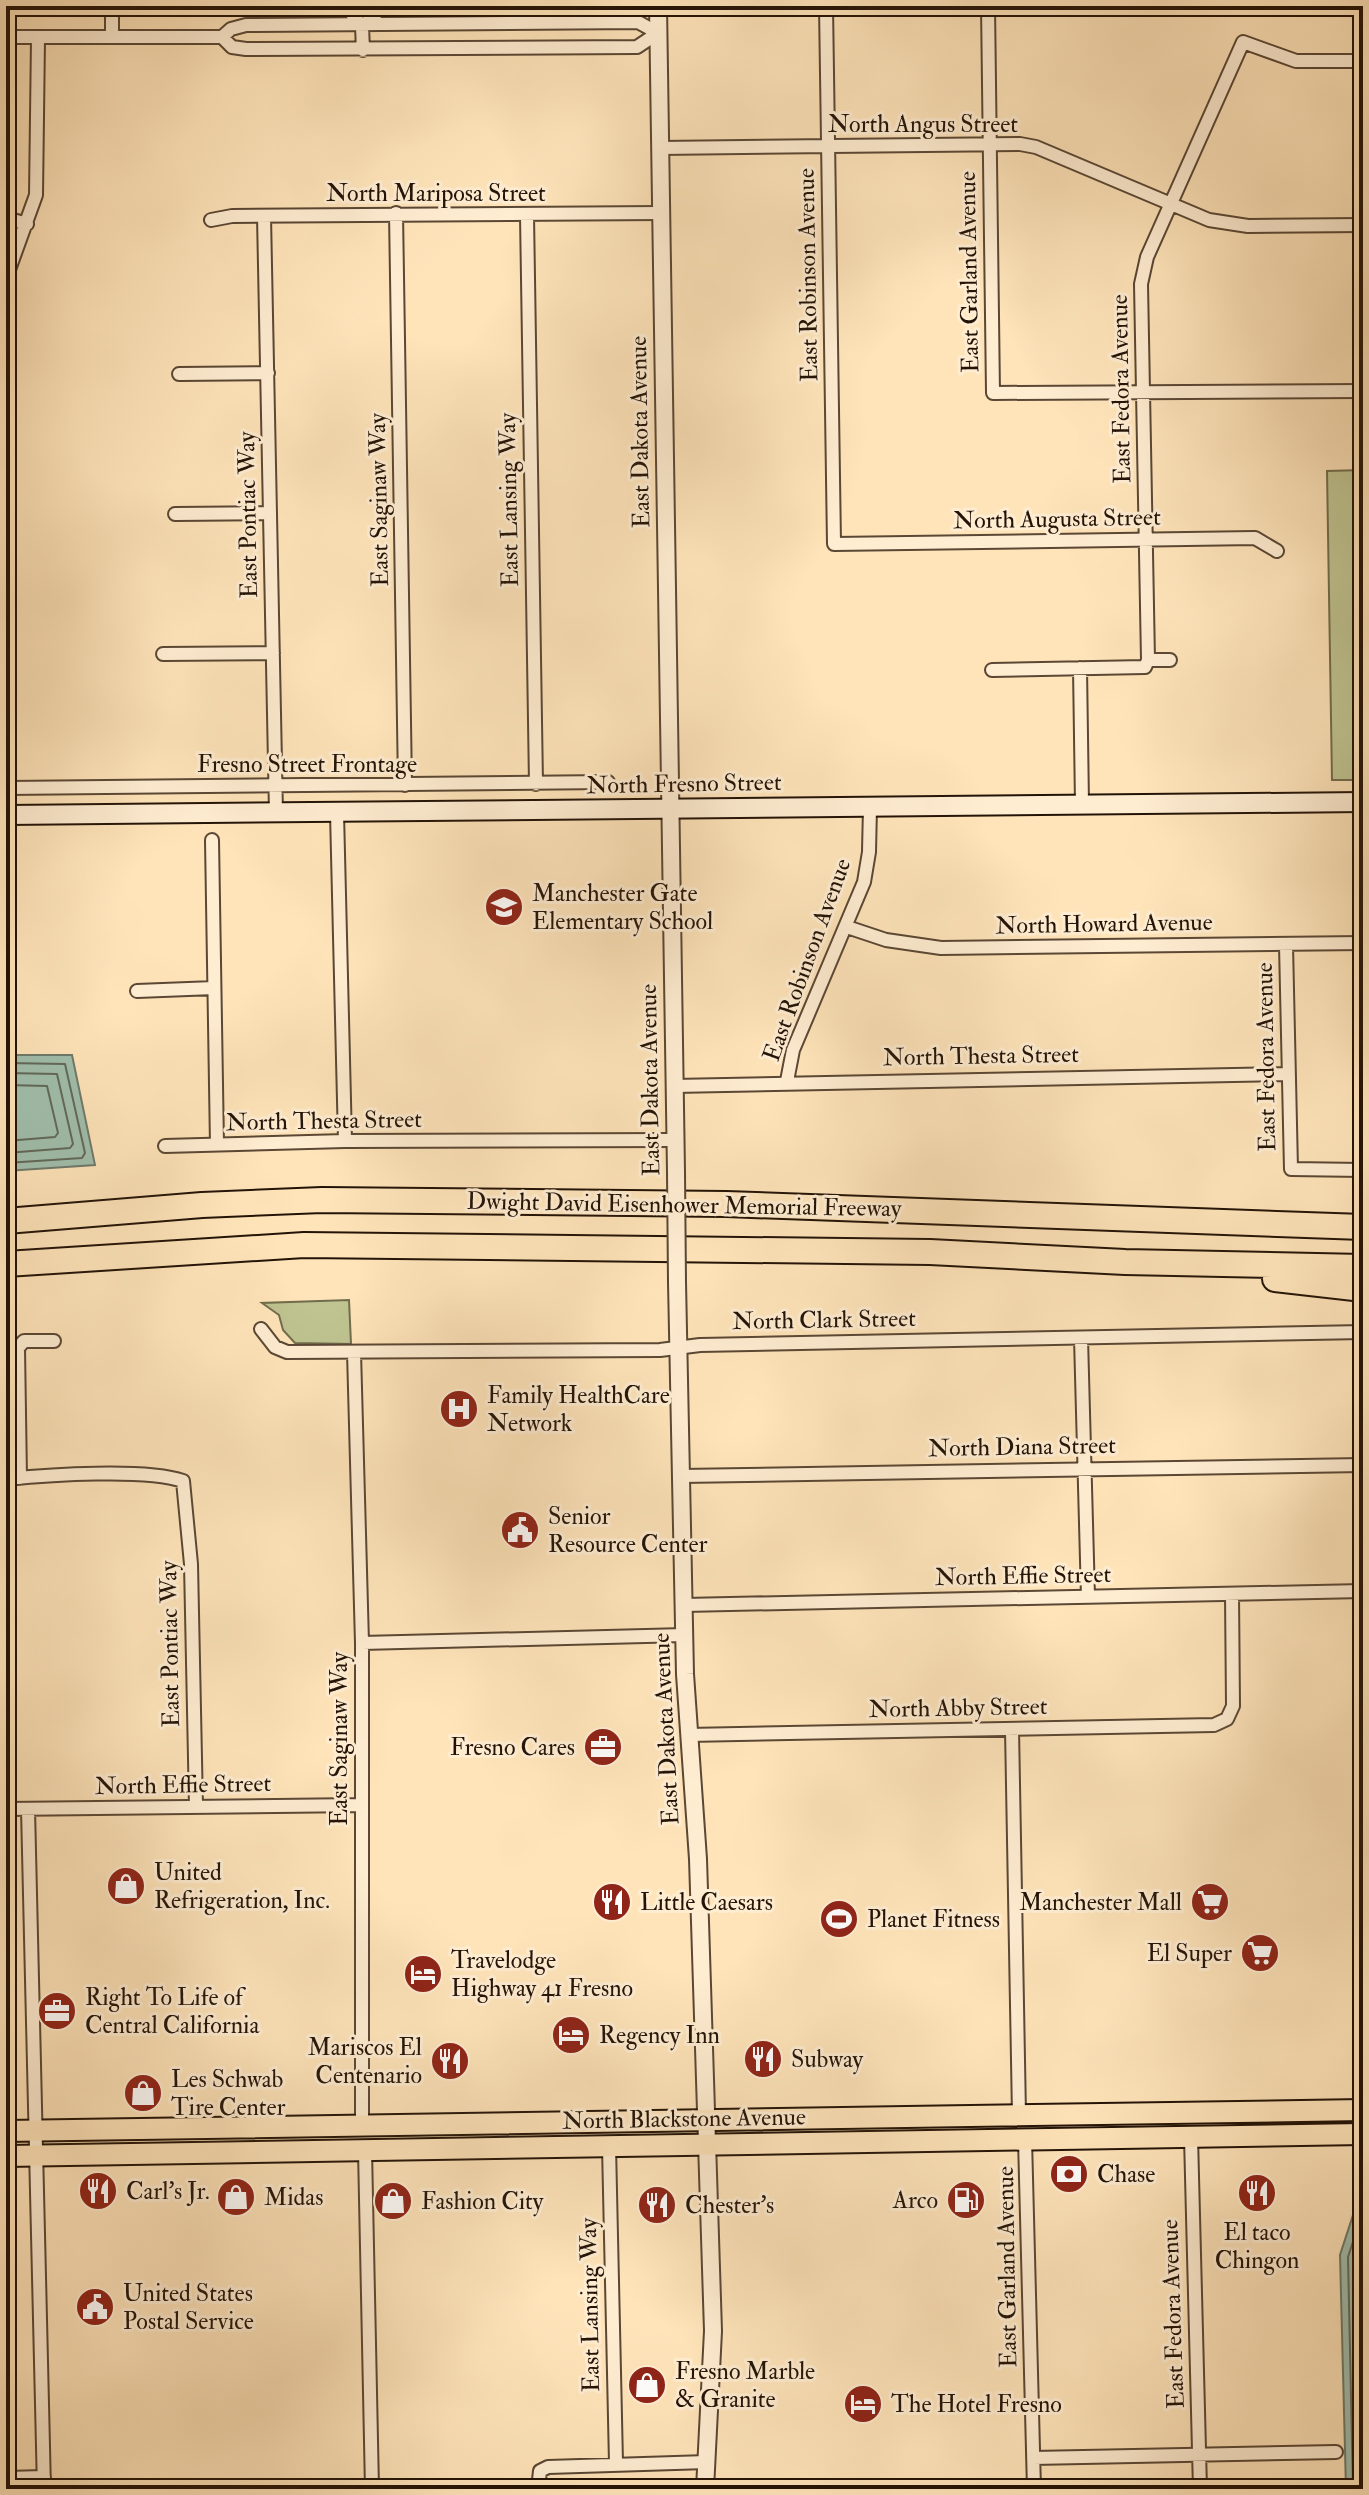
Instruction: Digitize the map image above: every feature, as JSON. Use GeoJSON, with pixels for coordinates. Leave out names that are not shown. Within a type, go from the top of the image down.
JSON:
{"type":"FeatureCollection","features":[{"type":"Feature","properties":{"kind":"highway","name":"Dwight David Eisenhower Memorial Freeway"},"geometry":{"type":"LineString","coordinates":[[6,1221],[202,1205],[322,1200],[726,1204],[1363,1227]]}},
{"type":"Feature","properties":{"kind":"highway"},"geometry":{"type":"LineString","coordinates":[[1132,1217],[1363,1211]]}},
{"type":"Feature","properties":{"kind":"highway","name":"Dwight David Eisenhower Memorial Freeway"},"geometry":{"type":"LineString","coordinates":[[6,1264],[304,1245],[930,1252],[1125,1262],[1363,1267]]}},
{"type":"Feature","properties":{"kind":"highway"},"geometry":{"type":"LineString","coordinates":[[1125,1262],[1363,1289]]}},
{"type":"Feature","properties":{"kind":"main road","name":"North Fresno Street"},"geometry":{"type":"LineString","coordinates":[[6,815],[1363,802]]}},
{"type":"Feature","properties":{"kind":"main road","name":"North Blackstone Avenue"},"geometry":{"type":"LineString","coordinates":[[6,2131],[1363,2110]]}},
{"type":"Feature","properties":{"kind":"main road"},"geometry":{"type":"LineString","coordinates":[[1191,2137],[1192,2131],[1203,2124],[1252,2122],[1311,2111]]}},
{"type":"Feature","properties":{"kind":"main road"},"geometry":{"type":"LineString","coordinates":[[1025,2139],[1029,2131],[1038,2127],[1089,2125],[1145,2113]]}},
{"type":"Feature","properties":{"kind":"main road"},"geometry":{"type":"LineString","coordinates":[[940,2141],[951,2130],[1011,2127],[1019,2115]]}},
{"type":"Feature","properties":{"kind":"main road"},"geometry":{"type":"LineString","coordinates":[[365,2150],[371,2139],[413,2136],[427,2125]]}},
{"type":"Feature","properties":{"kind":"main road"},"geometry":{"type":"LineString","coordinates":[[273,2151],[298,2140],[354,2137],[361,2133],[362,2126]]}},
{"type":"Feature","properties":{"kind":"main road","name":"North Blackstone Avenue"},"geometry":{"type":"LineString","coordinates":[[6,2156],[1363,2134]]}},
{"type":"Feature","properties":{"kind":"street"},"geometry":{"type":"LineString","coordinates":[[112,6],[112,36]]}},
{"type":"Feature","properties":{"kind":"street"},"geometry":{"type":"LineString","coordinates":[[352,6],[352,14],[362,26],[363,50]]}},
{"type":"Feature","properties":{"kind":"street"},"geometry":{"type":"LineString","coordinates":[[362,26],[375,16],[375,6]]}},
{"type":"Feature","properties":{"kind":"street","name":"East Dakota Avenue"},"geometry":{"type":"LineString","coordinates":[[658,6],[684,1605],[688,1735],[698,1859],[713,2331],[705,2489]]}},
{"type":"Feature","properties":{"kind":"street","name":"East Robinson Avenue"},"geometry":{"type":"LineString","coordinates":[[826,6],[834,544]]}},
{"type":"Feature","properties":{"kind":"street","name":"East Garland Avenue"},"geometry":{"type":"LineString","coordinates":[[988,6],[993,393],[1144,392]]}},
{"type":"Feature","properties":{"kind":"street"},"geometry":{"type":"LineString","coordinates":[[6,37],[222,37],[231,29],[246,25],[638,22],[658,33],[637,47],[363,50],[246,49],[232,47],[222,37]]}},
{"type":"Feature","properties":{"kind":"street"},"geometry":{"type":"LineString","coordinates":[[6,278],[36,195],[39,159],[38,38]]}},
{"type":"Feature","properties":{"kind":"street","name":"East Fedora Avenue"},"geometry":{"type":"LineString","coordinates":[[1148,660],[1141,284],[1147,257],[1243,42],[1296,61],[1363,61]]}},
{"type":"Feature","properties":{"kind":"street","name":"North Angus Street"},"geometry":{"type":"LineString","coordinates":[[660,148],[1036,147],[1228,225],[1363,225]]}},
{"type":"Feature","properties":{"kind":"street","name":"North Mariposa Street"},"geometry":{"type":"LineString","coordinates":[[211,220],[396,213],[661,213]]}},
{"type":"Feature","properties":{"kind":"street","name":"East Saginaw Way"},"geometry":{"type":"LineString","coordinates":[[396,213],[405,785]]}},
{"type":"Feature","properties":{"kind":"street","name":"East Lansing Way"},"geometry":{"type":"LineString","coordinates":[[527,215],[536,784]]}},
{"type":"Feature","properties":{"kind":"street","name":"East Pontiac Way"},"geometry":{"type":"LineString","coordinates":[[264,216],[276,813]]}},
{"type":"Feature","properties":{"kind":"street"},"geometry":{"type":"LineString","coordinates":[[6,218],[27,224]]}},
{"type":"Feature","properties":{"kind":"street"},"geometry":{"type":"LineString","coordinates":[[179,374],[268,373]]}},
{"type":"Feature","properties":{"kind":"street"},"geometry":{"type":"LineString","coordinates":[[1144,392],[1363,391]]}},
{"type":"Feature","properties":{"kind":"street"},"geometry":{"type":"LineString","coordinates":[[175,514],[270,513]]}},
{"type":"Feature","properties":{"kind":"street","name":"North Augusta Street"},"geometry":{"type":"LineString","coordinates":[[834,544],[1255,538],[1277,551]]}},
{"type":"Feature","properties":{"kind":"street"},"geometry":{"type":"LineString","coordinates":[[163,654],[273,653]]}},
{"type":"Feature","properties":{"kind":"street"},"geometry":{"type":"LineString","coordinates":[[992,670],[1145,667],[1148,660],[1170,660]]}},
{"type":"Feature","properties":{"kind":"street"},"geometry":{"type":"LineString","coordinates":[[1080,668],[1082,804]]}},
{"type":"Feature","properties":{"kind":"street","name":"Fresno Street Frontage"},"geometry":{"type":"LineString","coordinates":[[6,788],[608,782]]}},
{"type":"Feature","properties":{"kind":"street","name":"East Robinson Avenue"},"geometry":{"type":"LineString","coordinates":[[787,1081],[793,1050],[847,927],[867,867],[870,807]]}},
{"type":"Feature","properties":{"kind":"street"},"geometry":{"type":"LineString","coordinates":[[337,813],[345,1141]]}},
{"type":"Feature","properties":{"kind":"street"},"geometry":{"type":"LineString","coordinates":[[212,840],[217,1145]]}},
{"type":"Feature","properties":{"kind":"street","name":"North Howard Avenue"},"geometry":{"type":"LineString","coordinates":[[847,927],[886,940],[941,948],[1363,943]]}},
{"type":"Feature","properties":{"kind":"street","name":"East Fedora Avenue"},"geometry":{"type":"LineString","coordinates":[[1286,945],[1291,1169],[1363,1170]]}},
{"type":"Feature","properties":{"kind":"street"},"geometry":{"type":"LineString","coordinates":[[137,991],[214,988]]}},
{"type":"Feature","properties":{"kind":"street","name":"North Thesta Street"},"geometry":{"type":"LineString","coordinates":[[674,1086],[787,1081],[1289,1074]]}},
{"type":"Feature","properties":{"kind":"street","name":"North Thesta Street"},"geometry":{"type":"LineString","coordinates":[[165,1146],[345,1141],[675,1140]]}},
{"type":"Feature","properties":{"kind":"street","name":"North Clark Street"},"geometry":{"type":"LineString","coordinates":[[261,1329],[275,1347],[287,1352],[678,1348],[1363,1332]]}},
{"type":"Feature","properties":{"kind":"street"},"geometry":{"type":"LineString","coordinates":[[1081,1338],[1088,1597]]}},
{"type":"Feature","properties":{"kind":"street"},"geometry":{"type":"LineString","coordinates":[[6,1479],[20,1478],[18,1348],[24,1341],[54,1341]]}},
{"type":"Feature","properties":{"kind":"street","name":"East Saginaw Way"},"geometry":{"type":"LineString","coordinates":[[354,1352],[362,1643],[362,2126]]}},
{"type":"Feature","properties":{"kind":"street","name":"North Diana Street"},"geometry":{"type":"LineString","coordinates":[[681,1476],[1085,1467],[1363,1465]]}},
{"type":"Feature","properties":{"kind":"street","name":"East Pontiac Way"},"geometry":{"type":"LineString","coordinates":[[20,1478],[104,1475],[172,1477],[183,1481],[191,1564],[196,1807]]}},
{"type":"Feature","properties":{"kind":"street","name":"North Effie Street"},"geometry":{"type":"LineString","coordinates":[[684,1605],[1363,1591]]}},
{"type":"Feature","properties":{"kind":"street","name":"North Abby Street"},"geometry":{"type":"LineString","coordinates":[[688,1735],[1214,1725],[1227,1719],[1233,1706],[1232,1594]]}},
{"type":"Feature","properties":{"kind":"street"},"geometry":{"type":"LineString","coordinates":[[362,1643],[685,1635]]}},
{"type":"Feature","properties":{"kind":"street"},"geometry":{"type":"LineString","coordinates":[[1012,1729],[1019,2115]]}},
{"type":"Feature","properties":{"kind":"street","name":"North Effie Street"},"geometry":{"type":"LineString","coordinates":[[6,1809],[361,1805]]}},
{"type":"Feature","properties":{"kind":"street"},"geometry":{"type":"LineString","coordinates":[[6,2478],[44,2483],[33,2131],[28,1809]]}},
{"type":"Feature","properties":{"kind":"street","name":"East Fedora Avenue"},"geometry":{"type":"LineString","coordinates":[[1191,2137],[1200,2489]]}},
{"type":"Feature","properties":{"kind":"street","name":"East Garland Avenue"},"geometry":{"type":"LineString","coordinates":[[1025,2139],[1034,2489]]}},
{"type":"Feature","properties":{"kind":"street","name":"East Lansing Way"},"geometry":{"type":"LineString","coordinates":[[609,2146],[616,2463]]}},
{"type":"Feature","properties":{"kind":"street"},"geometry":{"type":"LineString","coordinates":[[365,2150],[372,2489]]}},
{"type":"Feature","properties":{"kind":"street"},"geometry":{"type":"LineString","coordinates":[[1033,2458],[1336,2452]]}},
{"type":"Feature","properties":{"kind":"street"},"geometry":{"type":"LineString","coordinates":[[538,2489],[540,2471],[548,2467],[707,2462]]}},
{"type":"Feature","properties":{"kind":"green space"},"geometry":{"type":"Polygon","coordinates":[[[1363,470],[1363,780],[1332,780],[1327,471],[1363,470]]]}},
{"type":"Feature","properties":{"kind":"green space"},"geometry":{"type":"Polygon","coordinates":[[[349,1300],[351,1344],[295,1343],[283,1330],[279,1315],[262,1303],[349,1300]]]}},
{"type":"Feature","properties":{"kind":"water"},"geometry":{"type":"Polygon","coordinates":[[[6,1055],[72,1055],[95,1165],[6,1171],[6,1055]]]}},
{"type":"Feature","properties":{"kind":"water"},"geometry":{"type":"Polygon","coordinates":[[[1363,2197],[1363,2489],[1346,2489],[1340,2255],[1355,2209],[1363,2197]]]}},
{"type":"Feature","properties":{"kind":"place","name":"Manchester Gate Elementary School"},"geometry":{"type":"Point","coordinates":[504,907]}},
{"type":"Feature","properties":{"kind":"place","name":"Family HealthCare Network"},"geometry":{"type":"Point","coordinates":[459,1409]}},
{"type":"Feature","properties":{"kind":"place","name":"Senior Resource Center"},"geometry":{"type":"Point","coordinates":[520,1530]}},
{"type":"Feature","properties":{"kind":"place","name":"Fresno Cares"},"geometry":{"type":"Point","coordinates":[603,1747]}},
{"type":"Feature","properties":{"kind":"place","name":"United Refrigeration, Inc."},"geometry":{"type":"Point","coordinates":[126,1886]}},
{"type":"Feature","properties":{"kind":"place","name":"Little Caesars"},"geometry":{"type":"Point","coordinates":[612,1902]}},
{"type":"Feature","properties":{"kind":"place","name":"Manchester Mall"},"geometry":{"type":"Point","coordinates":[1210,1902]}},
{"type":"Feature","properties":{"kind":"place","name":"Planet Fitness"},"geometry":{"type":"Point","coordinates":[839,1919]}},
{"type":"Feature","properties":{"kind":"place","name":"El Super"},"geometry":{"type":"Point","coordinates":[1260,1953]}},
{"type":"Feature","properties":{"kind":"place","name":"Travelodge Highway 41 Fresno"},"geometry":{"type":"Point","coordinates":[423,1974]}},
{"type":"Feature","properties":{"kind":"place","name":"Right To Life of Central California"},"geometry":{"type":"Point","coordinates":[57,2011]}},
{"type":"Feature","properties":{"kind":"place","name":"Regency Inn"},"geometry":{"type":"Point","coordinates":[571,2035]}},
{"type":"Feature","properties":{"kind":"place","name":"Subway"},"geometry":{"type":"Point","coordinates":[763,2059]}},
{"type":"Feature","properties":{"kind":"place","name":"Mariscos El Centenario"},"geometry":{"type":"Point","coordinates":[450,2061]}},
{"type":"Feature","properties":{"kind":"place","name":"Les Schwab Tire Center"},"geometry":{"type":"Point","coordinates":[143,2093]}},
{"type":"Feature","properties":{"kind":"place","name":"Chase"},"geometry":{"type":"Point","coordinates":[1069,2174]}},
{"type":"Feature","properties":{"kind":"place","name":"Carl's Jr."},"geometry":{"type":"Point","coordinates":[98,2191]}},
{"type":"Feature","properties":{"kind":"place","name":"El taco Chingon"},"geometry":{"type":"Point","coordinates":[1257,2193]}},
{"type":"Feature","properties":{"kind":"place","name":"Midas"},"geometry":{"type":"Point","coordinates":[236,2197]}},
{"type":"Feature","properties":{"kind":"place","name":"Arco"},"geometry":{"type":"Point","coordinates":[966,2200]}},
{"type":"Feature","properties":{"kind":"place","name":"Fashion City"},"geometry":{"type":"Point","coordinates":[393,2201]}},
{"type":"Feature","properties":{"kind":"place","name":"Chester's"},"geometry":{"type":"Point","coordinates":[657,2205]}},
{"type":"Feature","properties":{"kind":"place","name":"United States Postal Service"},"geometry":{"type":"Point","coordinates":[95,2307]}},
{"type":"Feature","properties":{"kind":"place","name":"Fresno Marble & Granite"},"geometry":{"type":"Point","coordinates":[647,2385]}},
{"type":"Feature","properties":{"kind":"place","name":"The Hotel Fresno"},"geometry":{"type":"Point","coordinates":[863,2404]}}]}
